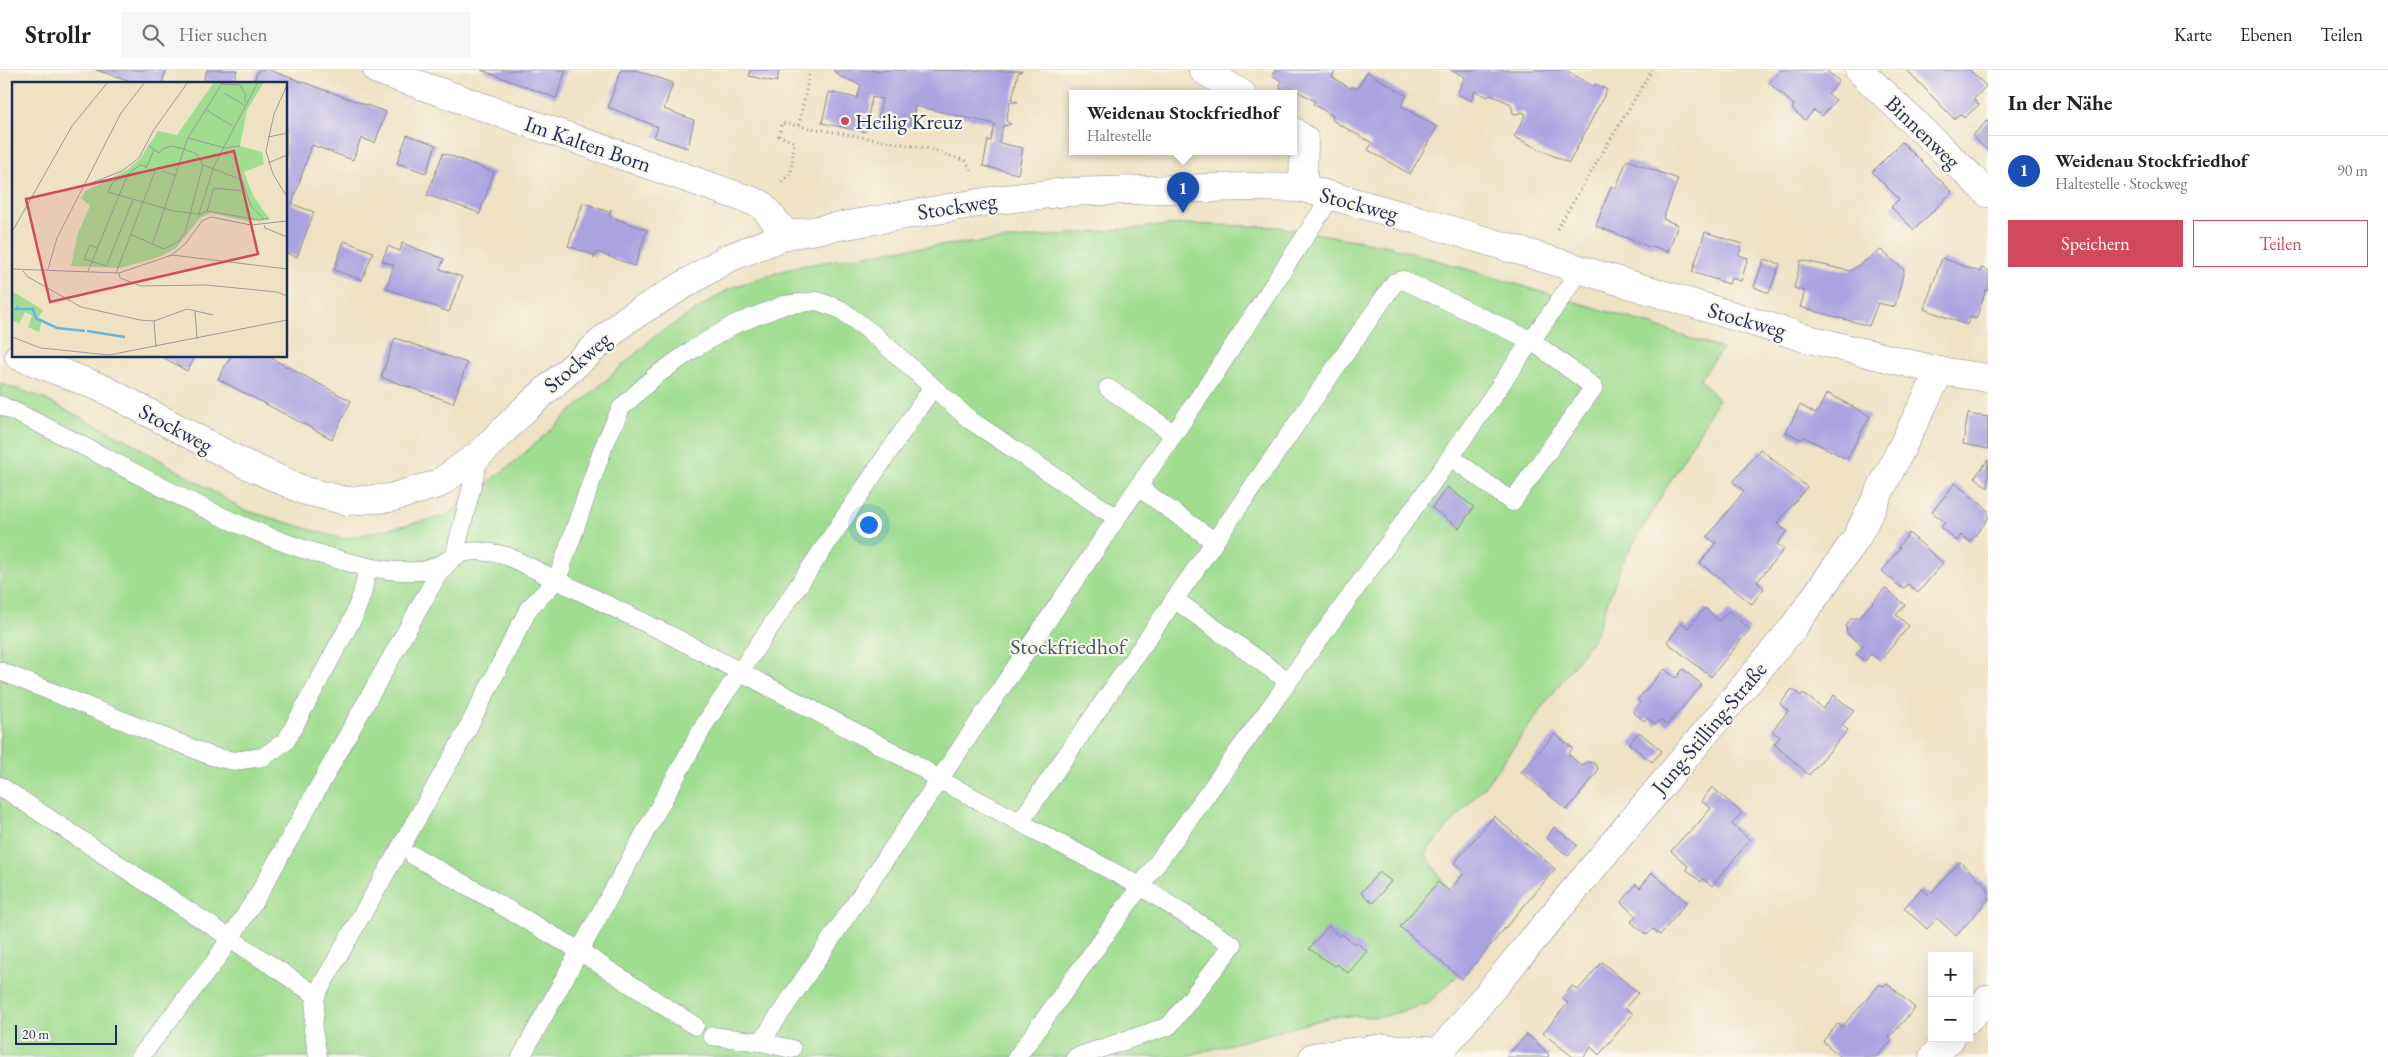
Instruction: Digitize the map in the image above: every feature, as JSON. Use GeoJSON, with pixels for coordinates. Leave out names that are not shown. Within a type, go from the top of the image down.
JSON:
{"type":"FeatureCollection","features":[{"type":"Feature","properties":{"kind":"street","name":"Im Kalten Born"},"geometry":{"type":"LineString","coordinates":[[377,70],[761,204],[787,235]]}},
{"type":"Feature","properties":{"kind":"street"},"geometry":{"type":"LineString","coordinates":[[1204,70],[1236,90]]}},
{"type":"Feature","properties":{"kind":"street","name":"Binnenweg"},"geometry":{"type":"LineString","coordinates":[[1859,70],[1988,193]]}},
{"type":"Feature","properties":{"kind":"street"},"geometry":{"type":"LineString","coordinates":[[1297,134],[1304,139],[1303,188]]}},
{"type":"Feature","properties":{"kind":"street","name":"Stockweg"},"geometry":{"type":"LineString","coordinates":[[24,358],[104,389],[243,463],[305,491],[347,501],[390,498],[438,484],[480,454],[525,409],[626,320],[726,259],[787,235],[996,200],[1066,192],[1150,189],[1303,188],[1418,220],[1580,271],[1809,339],[1940,371],[1988,378]]}},
{"type":"Feature","properties":{"kind":"street"},"geometry":{"type":"LineString","coordinates":[[0,349],[12,353]]}},
{"type":"Feature","properties":{"kind":"street","name":"Jung-Stilling-Straße"},"geometry":{"type":"LineString","coordinates":[[1437,1054],[1792,630],[1856,539],[1940,371]]}},
{"type":"Feature","properties":{"kind":"street"},"geometry":{"type":"LineString","coordinates":[[1973,1015],[1988,999]]}},
{"type":"Feature","properties":{"kind":"street"},"geometry":{"type":"LineString","coordinates":[[1933,1057],[1947,1042]]}},
{"type":"Feature","properties":{"kind":"street"},"geometry":{"type":"LineString","coordinates":[[1313,1057],[1385,1048],[1437,1054]]}},
{"type":"Feature","properties":{"kind":"lane"},"geometry":{"type":"LineString","coordinates":[[761,1042],[1118,518],[1331,197]]}},
{"type":"Feature","properties":{"kind":"lane"},"geometry":{"type":"LineString","coordinates":[[1017,1057],[1451,457],[1580,271]]}},
{"type":"Feature","properties":{"kind":"lane"},"geometry":{"type":"LineString","coordinates":[[1020,822],[1395,282],[1403,280],[1532,341],[1594,387],[1512,502],[1451,457]]}},
{"type":"Feature","properties":{"kind":"lane"},"geometry":{"type":"LineString","coordinates":[[318,1057],[313,1030],[316,995],[458,747],[529,608],[557,580],[603,448],[621,408],[654,377],[733,325],[784,306],[817,301],[840,309],[872,333],[970,420],[1118,518]]}},
{"type":"Feature","properties":{"kind":"lane"},"geometry":{"type":"LineString","coordinates":[[521,1057],[571,946],[706,722],[932,388]]}},
{"type":"Feature","properties":{"kind":"lane"},"geometry":{"type":"LineString","coordinates":[[1108,388],[1174,434]]}},
{"type":"Feature","properties":{"kind":"lane"},"geometry":{"type":"LineString","coordinates":[[0,405],[54,429],[222,519],[299,548],[368,568],[421,572],[470,552],[486,551],[508,556],[740,672],[912,762],[940,780],[1140,886],[1233,945],[1169,1026],[1076,1057]]}},
{"type":"Feature","properties":{"kind":"lane"},"geometry":{"type":"LineString","coordinates":[[140,1057],[216,960],[258,895],[432,584],[454,558],[480,454]]}},
{"type":"Feature","properties":{"kind":"lane"},"geometry":{"type":"LineString","coordinates":[[1138,487],[1214,541]]}},
{"type":"Feature","properties":{"kind":"lane"},"geometry":{"type":"LineString","coordinates":[[0,672],[211,756],[234,761],[263,756],[286,741],[353,618],[362,594],[368,568]]}},
{"type":"Feature","properties":{"kind":"lane"},"geometry":{"type":"LineString","coordinates":[[1174,599],[1288,681]]}},
{"type":"Feature","properties":{"kind":"lane"},"geometry":{"type":"LineString","coordinates":[[0,786],[316,995]]}},
{"type":"Feature","properties":{"kind":"lane"},"geometry":{"type":"LineString","coordinates":[[414,856],[571,946],[695,1026]]}},
{"type":"Feature","properties":{"kind":"lane"},"geometry":{"type":"LineString","coordinates":[[712,1036],[761,1042],[800,1054]]}},
{"type":"Feature","properties":{"kind":"path"},"geometry":{"type":"LineString","coordinates":[[799,125],[810,70]]}},
{"type":"Feature","properties":{"kind":"path"},"geometry":{"type":"LineString","coordinates":[[1540,258],[1652,70]]}},
{"type":"Feature","properties":{"kind":"path"},"geometry":{"type":"LineString","coordinates":[[791,173],[794,142],[779,136],[782,123],[930,149],[965,161],[996,200]]}},
{"type":"Feature","properties":{"kind":"green space","name":"Stockfriedhof"},"geometry":{"type":"Polygon","coordinates":[[[1182,224],[1279,227],[1389,246],[1649,324],[1722,349],[1700,379],[1718,400],[1622,563],[1595,636],[1488,782],[1425,853],[1486,949],[1427,1004],[1382,1017],[1335,1016],[1183,1057],[0,1057],[0,384],[38,396],[130,442],[244,510],[343,539],[446,516],[517,460],[654,337],[730,288],[795,267],[902,249],[1182,224]]]}},
{"type":"Feature","properties":{"kind":"building"},"geometry":{"type":"Polygon","coordinates":[[[96,70],[166,70],[163,82],[135,82],[96,70]]]}},
{"type":"Feature","properties":{"kind":"building"},"geometry":{"type":"Polygon","coordinates":[[[207,70],[237,70],[234,82],[214,82],[204,79],[207,70]]]}},
{"type":"Feature","properties":{"kind":"building"},"geometry":{"type":"Polygon","coordinates":[[[258,70],[269,70],[386,112],[375,143],[361,138],[353,160],[312,145],[292,204],[314,212],[297,257],[288,254],[288,82],[254,82],[258,70]]]}},
{"type":"Feature","properties":{"kind":"building"},"geometry":{"type":"Polygon","coordinates":[[[481,70],[566,70],[556,98],[481,70]]]}},
{"type":"Feature","properties":{"kind":"building"},"geometry":{"type":"Polygon","coordinates":[[[621,70],[636,70],[673,83],[664,109],[694,120],[688,148],[654,137],[658,127],[608,107],[621,70]]]}},
{"type":"Feature","properties":{"kind":"building"},"geometry":{"type":"Polygon","coordinates":[[[750,70],[779,70],[777,82],[749,76],[750,70]]]}},
{"type":"Feature","properties":{"kind":"building","name":"Heilig Kreuz"},"geometry":{"type":"Polygon","coordinates":[[[833,70],[1022,71],[1018,73],[1012,100],[1018,102],[1010,102],[1006,121],[1011,124],[1003,126],[999,143],[1023,148],[1018,174],[983,166],[988,140],[991,141],[995,124],[915,106],[911,127],[878,120],[882,99],[872,97],[865,132],[822,123],[829,92],[857,98],[861,85],[841,77],[833,70]]]}},
{"type":"Feature","properties":{"kind":"building"},"geometry":{"type":"Polygon","coordinates":[[[1275,70],[1336,70],[1332,77],[1351,89],[1352,87],[1357,89],[1367,72],[1407,96],[1401,106],[1437,127],[1410,174],[1368,150],[1372,143],[1332,120],[1333,116],[1313,104],[1315,101],[1297,90],[1284,90],[1280,88],[1281,81],[1272,75],[1275,70]]]}},
{"type":"Feature","properties":{"kind":"building"},"geometry":{"type":"Polygon","coordinates":[[[1451,70],[1566,70],[1594,87],[1595,84],[1607,90],[1569,163],[1514,137],[1526,114],[1522,112],[1513,113],[1511,104],[1490,94],[1488,97],[1475,91],[1471,101],[1457,94],[1465,77],[1451,70]]]}},
{"type":"Feature","properties":{"kind":"building"},"geometry":{"type":"Polygon","coordinates":[[[1780,70],[1826,70],[1839,81],[1828,94],[1836,100],[1822,116],[1814,110],[1805,120],[1792,109],[1794,105],[1769,83],[1780,70]]]}},
{"type":"Feature","properties":{"kind":"building"},"geometry":{"type":"Polygon","coordinates":[[[1907,70],[1970,70],[1986,86],[1974,99],[1979,105],[1964,118],[1960,114],[1954,119],[1907,70]]]}},
{"type":"Feature","properties":{"kind":"building"},"geometry":{"type":"Polygon","coordinates":[[[1988,120],[1988,151],[1972,136],[1988,120]]]}},
{"type":"Feature","properties":{"kind":"building"},"geometry":{"type":"Polygon","coordinates":[[[407,135],[436,145],[426,173],[397,163],[407,135]]]}},
{"type":"Feature","properties":{"kind":"building"},"geometry":{"type":"Polygon","coordinates":[[[1902,142],[1952,192],[1914,230],[1891,207],[1899,199],[1872,172],[1902,142]]]}},
{"type":"Feature","properties":{"kind":"building"},"geometry":{"type":"Polygon","coordinates":[[[443,153],[494,172],[479,215],[477,212],[427,195],[443,153]]]}},
{"type":"Feature","properties":{"kind":"building"},"geometry":{"type":"Polygon","coordinates":[[[1627,160],[1678,179],[1663,219],[1678,225],[1668,252],[1653,246],[1652,248],[1596,226],[1611,186],[1616,188],[1627,160]]]}},
{"type":"Feature","properties":{"kind":"building"},"geometry":{"type":"Polygon","coordinates":[[[583,203],[609,212],[611,209],[609,216],[647,230],[635,266],[597,252],[594,259],[594,255],[568,246],[583,203]]]}},
{"type":"Feature","properties":{"kind":"building"},"geometry":{"type":"Polygon","coordinates":[[[1705,232],[1742,244],[1739,255],[1748,258],[1741,281],[1731,278],[1729,284],[1692,272],[1705,232]]]}},
{"type":"Feature","properties":{"kind":"building"},"geometry":{"type":"Polygon","coordinates":[[[344,241],[373,252],[362,280],[334,270],[344,241]]]}},
{"type":"Feature","properties":{"kind":"building"},"geometry":{"type":"Polygon","coordinates":[[[402,243],[444,259],[440,269],[462,277],[449,312],[386,288],[394,265],[382,261],[388,246],[400,251],[402,243]]]}},
{"type":"Feature","properties":{"kind":"building"},"geometry":{"type":"Polygon","coordinates":[[[1881,250],[1904,270],[1895,307],[1878,303],[1869,326],[1800,307],[1805,291],[1794,288],[1801,260],[1850,271],[1881,250]]]}},
{"type":"Feature","properties":{"kind":"building"},"geometry":{"type":"Polygon","coordinates":[[[1942,258],[1980,272],[1981,268],[1988,270],[1988,291],[1986,290],[1976,319],[1970,317],[1967,325],[1924,309],[1942,258]]]}},
{"type":"Feature","properties":{"kind":"building"},"geometry":{"type":"Polygon","coordinates":[[[1764,259],[1780,264],[1769,293],[1754,287],[1764,259]]]}},
{"type":"Feature","properties":{"kind":"building"},"geometry":{"type":"Polygon","coordinates":[[[395,338],[467,363],[453,403],[381,377],[395,338]]]}},
{"type":"Feature","properties":{"kind":"building"},"geometry":{"type":"Polygon","coordinates":[[[164,358],[195,358],[187,371],[164,358]]]}},
{"type":"Feature","properties":{"kind":"building"},"geometry":{"type":"Polygon","coordinates":[[[230,358],[271,358],[351,401],[332,439],[218,379],[230,358]]]}},
{"type":"Feature","properties":{"kind":"building"},"geometry":{"type":"Polygon","coordinates":[[[1827,393],[1870,416],[1847,459],[1804,437],[1802,440],[1786,432],[1800,405],[1816,414],[1827,393]]]}},
{"type":"Feature","properties":{"kind":"building"},"geometry":{"type":"Polygon","coordinates":[[[1968,414],[1988,417],[1988,449],[1963,444],[1968,414]]]}},
{"type":"Feature","properties":{"kind":"building"},"geometry":{"type":"Polygon","coordinates":[[[1760,449],[1807,487],[1777,524],[1787,531],[1777,544],[1784,549],[1757,582],[1764,588],[1752,604],[1700,563],[1716,543],[1707,537],[1744,491],[1733,482],[1760,449]]]}},
{"type":"Feature","properties":{"kind":"building"},"geometry":{"type":"Polygon","coordinates":[[[1988,460],[1988,488],[1975,477],[1988,460]]]}},
{"type":"Feature","properties":{"kind":"building"},"geometry":{"type":"Polygon","coordinates":[[[1955,483],[1988,510],[1988,519],[1970,542],[1961,535],[1957,541],[1941,528],[1945,522],[1932,512],[1955,483]]]}},
{"type":"Feature","properties":{"kind":"building"},"geometry":{"type":"Polygon","coordinates":[[[1447,487],[1474,507],[1459,528],[1432,508],[1447,487]]]}},
{"type":"Feature","properties":{"kind":"building"},"geometry":{"type":"Polygon","coordinates":[[[1909,533],[1943,563],[1918,593],[1908,584],[1903,589],[1882,571],[1909,533]]]}},
{"type":"Feature","properties":{"kind":"building"},"geometry":{"type":"Polygon","coordinates":[[[1885,588],[1905,605],[1896,615],[1909,626],[1880,661],[1871,654],[1865,661],[1856,654],[1863,646],[1847,633],[1846,626],[1852,618],[1859,618],[1885,588]]]}},
{"type":"Feature","properties":{"kind":"building"},"geometry":{"type":"Polygon","coordinates":[[[1705,608],[1719,621],[1728,611],[1750,629],[1711,677],[1667,642],[1682,623],[1688,628],[1705,608]]]}},
{"type":"Feature","properties":{"kind":"building"},"geometry":{"type":"Polygon","coordinates":[[[1664,669],[1676,678],[1683,669],[1702,685],[1667,725],[1660,720],[1656,725],[1647,718],[1644,721],[1633,712],[1640,703],[1637,700],[1664,669]]]}},
{"type":"Feature","properties":{"kind":"building"},"geometry":{"type":"Polygon","coordinates":[[[1792,689],[1801,696],[1803,693],[1823,709],[1834,695],[1854,711],[1842,725],[1848,730],[1809,775],[1774,744],[1780,737],[1772,731],[1788,711],[1780,704],[1792,689]]]}},
{"type":"Feature","properties":{"kind":"building"},"geometry":{"type":"Polygon","coordinates":[[[1639,732],[1662,751],[1652,762],[1629,744],[1639,732]]]}},
{"type":"Feature","properties":{"kind":"building"},"geometry":{"type":"Polygon","coordinates":[[[1555,734],[1573,748],[1568,754],[1582,766],[1587,762],[1594,763],[1598,768],[1596,774],[1567,810],[1521,772],[1555,734]]]}},
{"type":"Feature","properties":{"kind":"building"},"geometry":{"type":"Polygon","coordinates":[[[1712,787],[1742,813],[1732,824],[1750,840],[1712,886],[1703,879],[1701,882],[1686,869],[1688,866],[1671,851],[1687,833],[1689,834],[1711,808],[1701,801],[1712,787]]]}},
{"type":"Feature","properties":{"kind":"building"},"geometry":{"type":"Polygon","coordinates":[[[1494,816],[1555,869],[1462,979],[1400,927],[1438,882],[1449,891],[1465,872],[1454,863],[1494,816]]]}},
{"type":"Feature","properties":{"kind":"building"},"geometry":{"type":"Polygon","coordinates":[[[1554,827],[1577,845],[1568,856],[1546,838],[1554,827]]]}},
{"type":"Feature","properties":{"kind":"building"},"geometry":{"type":"Polygon","coordinates":[[[1960,862],[1988,888],[1988,900],[1956,936],[1937,918],[1927,929],[1904,908],[1922,888],[1929,895],[1960,862]]]}},
{"type":"Feature","properties":{"kind":"building"},"geometry":{"type":"Polygon","coordinates":[[[1379,872],[1391,881],[1373,903],[1361,893],[1379,872]]]}},
{"type":"Feature","properties":{"kind":"building"},"geometry":{"type":"Polygon","coordinates":[[[1652,873],[1687,902],[1660,935],[1653,929],[1647,935],[1631,922],[1636,915],[1621,903],[1636,884],[1640,888],[1652,873]]]}},
{"type":"Feature","properties":{"kind":"building"},"geometry":{"type":"Polygon","coordinates":[[[1328,926],[1340,937],[1342,934],[1354,944],[1356,942],[1367,951],[1348,973],[1337,964],[1335,966],[1309,949],[1328,926]]]}},
{"type":"Feature","properties":{"kind":"building"},"geometry":{"type":"Polygon","coordinates":[[[1602,962],[1638,993],[1625,1008],[1633,1014],[1599,1055],[1591,1047],[1584,1057],[1573,1057],[1543,1033],[1568,1003],[1562,999],[1572,986],[1578,990],[1602,962]]]}},
{"type":"Feature","properties":{"kind":"building"},"geometry":{"type":"Polygon","coordinates":[[[1887,983],[1915,1008],[1889,1038],[1892,1041],[1876,1057],[1840,1057],[1823,1041],[1838,1024],[1842,1027],[1880,984],[1883,986],[1887,983]]]}},
{"type":"Feature","properties":{"kind":"building"},"geometry":{"type":"Polygon","coordinates":[[[1527,1034],[1549,1055],[1548,1057],[1506,1057],[1527,1034]]]}},
{"type":"Feature","properties":{"kind":"place","name":"Heilig Kreuz"},"geometry":{"type":"Point","coordinates":[845,121]}},
{"type":"Feature","properties":{"kind":"place","name":"Weidenau Stockfriedhof"},"geometry":{"type":"Point","coordinates":[1183,213]}}]}
